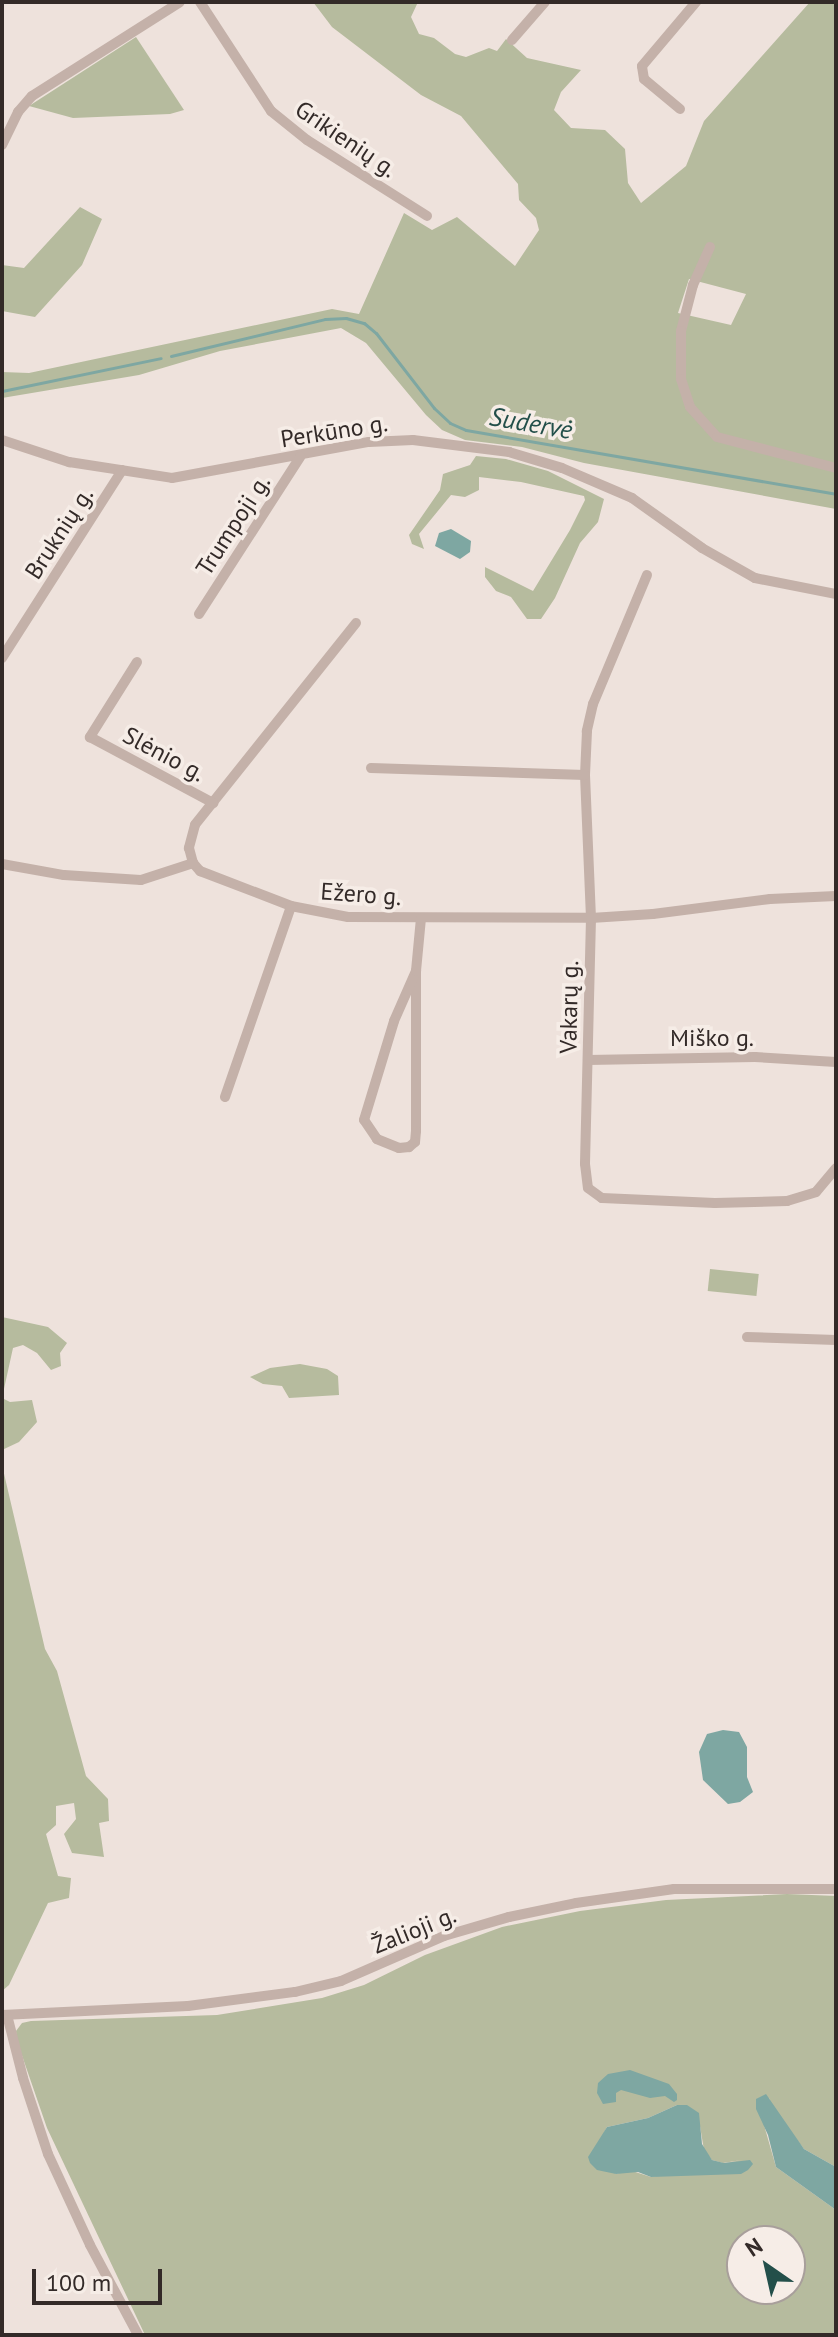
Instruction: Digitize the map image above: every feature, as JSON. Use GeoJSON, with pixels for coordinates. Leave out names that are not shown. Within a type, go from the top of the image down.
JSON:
{"type":"FeatureCollection","features":[{"type":"Feature","properties":{"kind":"street"},"geometry":{"type":"LineString","coordinates":[[2,145],[18,112],[32,96],[180,2]]}},
{"type":"Feature","properties":{"kind":"street","name":"Grikienių g."},"geometry":{"type":"LineString","coordinates":[[200,2],[271,111],[331,156],[427,216]]}},
{"type":"Feature","properties":{"kind":"street"},"geometry":{"type":"LineString","coordinates":[[512,40],[545,2]]}},
{"type":"Feature","properties":{"kind":"street"},"geometry":{"type":"LineString","coordinates":[[680,109],[644,79],[642,66],[696,2]]}},
{"type":"Feature","properties":{"kind":"street"},"geometry":{"type":"LineString","coordinates":[[710,247],[693,285],[681,331],[681,379],[690,407],[717,437],[836,468]]}},
{"type":"Feature","properties":{"kind":"street","name":"Perkūno g."},"geometry":{"type":"LineString","coordinates":[[2,440],[69,462],[184,478],[369,442],[402,440],[509,452],[535,459],[632,498],[702,548],[755,578],[836,594]]}},
{"type":"Feature","properties":{"kind":"street","name":"Trumpoji g."},"geometry":{"type":"LineString","coordinates":[[199,614],[300,457]]}},
{"type":"Feature","properties":{"kind":"street","name":"Bruknių g."},"geometry":{"type":"LineString","coordinates":[[2,658],[122,470]]}},
{"type":"Feature","properties":{"kind":"street","name":"Vakarų g."},"geometry":{"type":"LineString","coordinates":[[647,575],[593,704],[587,731],[585,775],[591,918],[585,1174],[588,1188],[596,1196],[715,1203],[787,1201],[816,1192],[836,1168]]}},
{"type":"Feature","properties":{"kind":"street"},"geometry":{"type":"LineString","coordinates":[[2,864],[88,877],[141,880],[193,863],[189,848],[191,832],[356,623]]}},
{"type":"Feature","properties":{"kind":"street","name":"Slėnio g."},"geometry":{"type":"LineString","coordinates":[[137,662],[90,737],[213,803]]}},
{"type":"Feature","properties":{"kind":"street"},"geometry":{"type":"LineString","coordinates":[[371,768],[585,775]]}},
{"type":"Feature","properties":{"kind":"street","name":"Ežero g."},"geometry":{"type":"LineString","coordinates":[[193,863],[208,875],[291,906],[333,916],[591,918],[653,914],[770,899],[836,896]]}},
{"type":"Feature","properties":{"kind":"street"},"geometry":{"type":"LineString","coordinates":[[225,1097],[291,906]]}},
{"type":"Feature","properties":{"kind":"street"},"geometry":{"type":"LineString","coordinates":[[416,971],[375,1076],[364,1120],[377,1139],[399,1148],[409,1147],[415,1142],[416,971],[421,918]]}},
{"type":"Feature","properties":{"kind":"street","name":"Miško g."},"geometry":{"type":"LineString","coordinates":[[588,1060],[755,1057],[836,1062]]}},
{"type":"Feature","properties":{"kind":"street"},"geometry":{"type":"LineString","coordinates":[[747,1337],[836,1340]]}},
{"type":"Feature","properties":{"kind":"street","name":"Žalioji g."},"geometry":{"type":"LineString","coordinates":[[4,2015],[188,2006],[295,1992],[341,1981],[444,1936],[509,1917],[576,1903],[674,1889],[836,1889]]}},
{"type":"Feature","properties":{"kind":"street"},"geometry":{"type":"LineString","coordinates":[[4,2015],[48,2154],[90,2245],[138,2335]]}},
{"type":"Feature","properties":{"kind":"green space"},"geometry":{"type":"Polygon","coordinates":[[[313,2],[418,2],[411,17],[419,34],[434,38],[455,54],[466,57],[489,48],[497,51],[506,39],[527,58],[581,70],[561,92],[554,110],[571,128],[605,130],[625,149],[628,183],[641,203],[686,166],[704,121],[810,2],[836,2],[836,509],[584,463],[522,447],[465,440],[442,430],[366,343],[341,328],[220,351],[139,375],[2,398],[2,372],[29,373],[332,309],[359,314],[404,213],[432,230],[457,217],[515,266],[539,230],[536,218],[519,200],[518,184],[461,116],[421,95],[332,27],[313,2]],[[689,279],[678,313],[731,325],[746,294],[689,279]]]}},
{"type":"Feature","properties":{"kind":"green space"},"geometry":{"type":"Polygon","coordinates":[[[136,37],[184,110],[170,114],[73,118],[29,106],[136,37]]]}},
{"type":"Feature","properties":{"kind":"green space"},"geometry":{"type":"Polygon","coordinates":[[[80,207],[102,219],[82,265],[35,317],[2,311],[2,265],[24,268],[80,207]]]}},
{"type":"Feature","properties":{"kind":"green space"},"geometry":{"type":"Polygon","coordinates":[[[476,456],[506,459],[548,471],[604,499],[598,522],[580,543],[555,598],[541,619],[527,619],[511,597],[496,591],[485,577],[485,567],[533,591],[570,530],[585,500],[584,496],[521,482],[479,477],[479,490],[465,497],[451,495],[419,534],[424,549],[412,544],[409,535],[440,490],[443,474],[470,465],[476,456]]]}},
{"type":"Feature","properties":{"kind":"green space"},"geometry":{"type":"Polygon","coordinates":[[[710,1269],[759,1274],[756,1296],[708,1291],[710,1269]]]}},
{"type":"Feature","properties":{"kind":"green space"},"geometry":{"type":"Polygon","coordinates":[[[2,1317],[48,1327],[67,1343],[60,1353],[61,1366],[51,1370],[37,1353],[23,1345],[13,1348],[2,1398],[2,1317]]]}},
{"type":"Feature","properties":{"kind":"green space"},"geometry":{"type":"Polygon","coordinates":[[[300,1364],[327,1369],[338,1376],[339,1395],[289,1398],[282,1386],[263,1384],[250,1377],[270,1368],[300,1364]]]}},
{"type":"Feature","properties":{"kind":"green space"},"geometry":{"type":"Polygon","coordinates":[[[2,1398],[10,1402],[32,1400],[37,1422],[19,1442],[2,1450],[2,1398]]]}},
{"type":"Feature","properties":{"kind":"green space"},"geometry":{"type":"Polygon","coordinates":[[[2,1465],[45,1649],[57,1671],[86,1776],[108,1799],[109,1821],[99,1823],[104,1857],[72,1853],[64,1834],[76,1819],[74,1803],[56,1806],[56,1825],[46,1834],[58,1876],[71,1878],[69,1898],[48,1903],[9,1985],[2,1991],[2,1465]]]}},
{"type":"Feature","properties":{"kind":"green space"},"geometry":{"type":"Polygon","coordinates":[[[787,1894],[836,1896],[836,2167],[804,2149],[772,2108],[769,2098],[764,2125],[776,2167],[836,2210],[836,2335],[145,2335],[47,2128],[17,2041],[16,2031],[22,2023],[217,2015],[322,1998],[364,1985],[425,1955],[502,1927],[580,1911],[666,1900],[787,1894]],[[677,2105],[648,2118],[607,2127],[593,2154],[616,2174],[629,2170],[651,2177],[742,2160],[723,2163],[712,2160],[704,2150],[700,2126],[677,2105]]]}},
{"type":"Feature","properties":{"kind":"water"},"geometry":{"type":"Polygon","coordinates":[[[451,529],[471,541],[470,552],[460,559],[435,546],[439,533],[451,529]]]}},
{"type":"Feature","properties":{"kind":"water"},"geometry":{"type":"Polygon","coordinates":[[[723,1730],[739,1732],[747,1747],[747,1777],[753,1792],[740,1802],[728,1804],[703,1780],[699,1752],[707,1734],[723,1730]]]}},
{"type":"Feature","properties":{"kind":"water"},"geometry":{"type":"Polygon","coordinates":[[[630,2070],[669,2084],[677,2094],[677,2100],[674,2102],[665,2096],[650,2098],[621,2090],[616,2093],[616,2102],[603,2104],[597,2093],[598,2083],[608,2074],[630,2070]]]}},
{"type":"Feature","properties":{"kind":"water"},"geometry":{"type":"Polygon","coordinates":[[[766,2094],[804,2149],[836,2167],[836,2210],[776,2167],[768,2135],[756,2109],[756,2099],[766,2094]]]}},
{"type":"Feature","properties":{"kind":"water"},"geometry":{"type":"Polygon","coordinates":[[[677,2105],[687,2105],[699,2113],[702,2144],[712,2160],[724,2163],[750,2160],[753,2164],[748,2170],[741,2174],[651,2177],[638,2172],[616,2174],[597,2170],[590,2163],[588,2157],[607,2127],[648,2118],[677,2105]]]}},
{"type":"Feature","properties":{"kind":"waterway","name":"Sudervė"},"geometry":{"type":"LineString","coordinates":[[171,356],[325,319],[346,318],[364,323],[376,333],[434,408],[450,423],[466,430],[836,494]]}},
{"type":"Feature","properties":{"kind":"waterway","name":"Sudervė"},"geometry":{"type":"LineString","coordinates":[[2,391],[161,358]]}}]}
